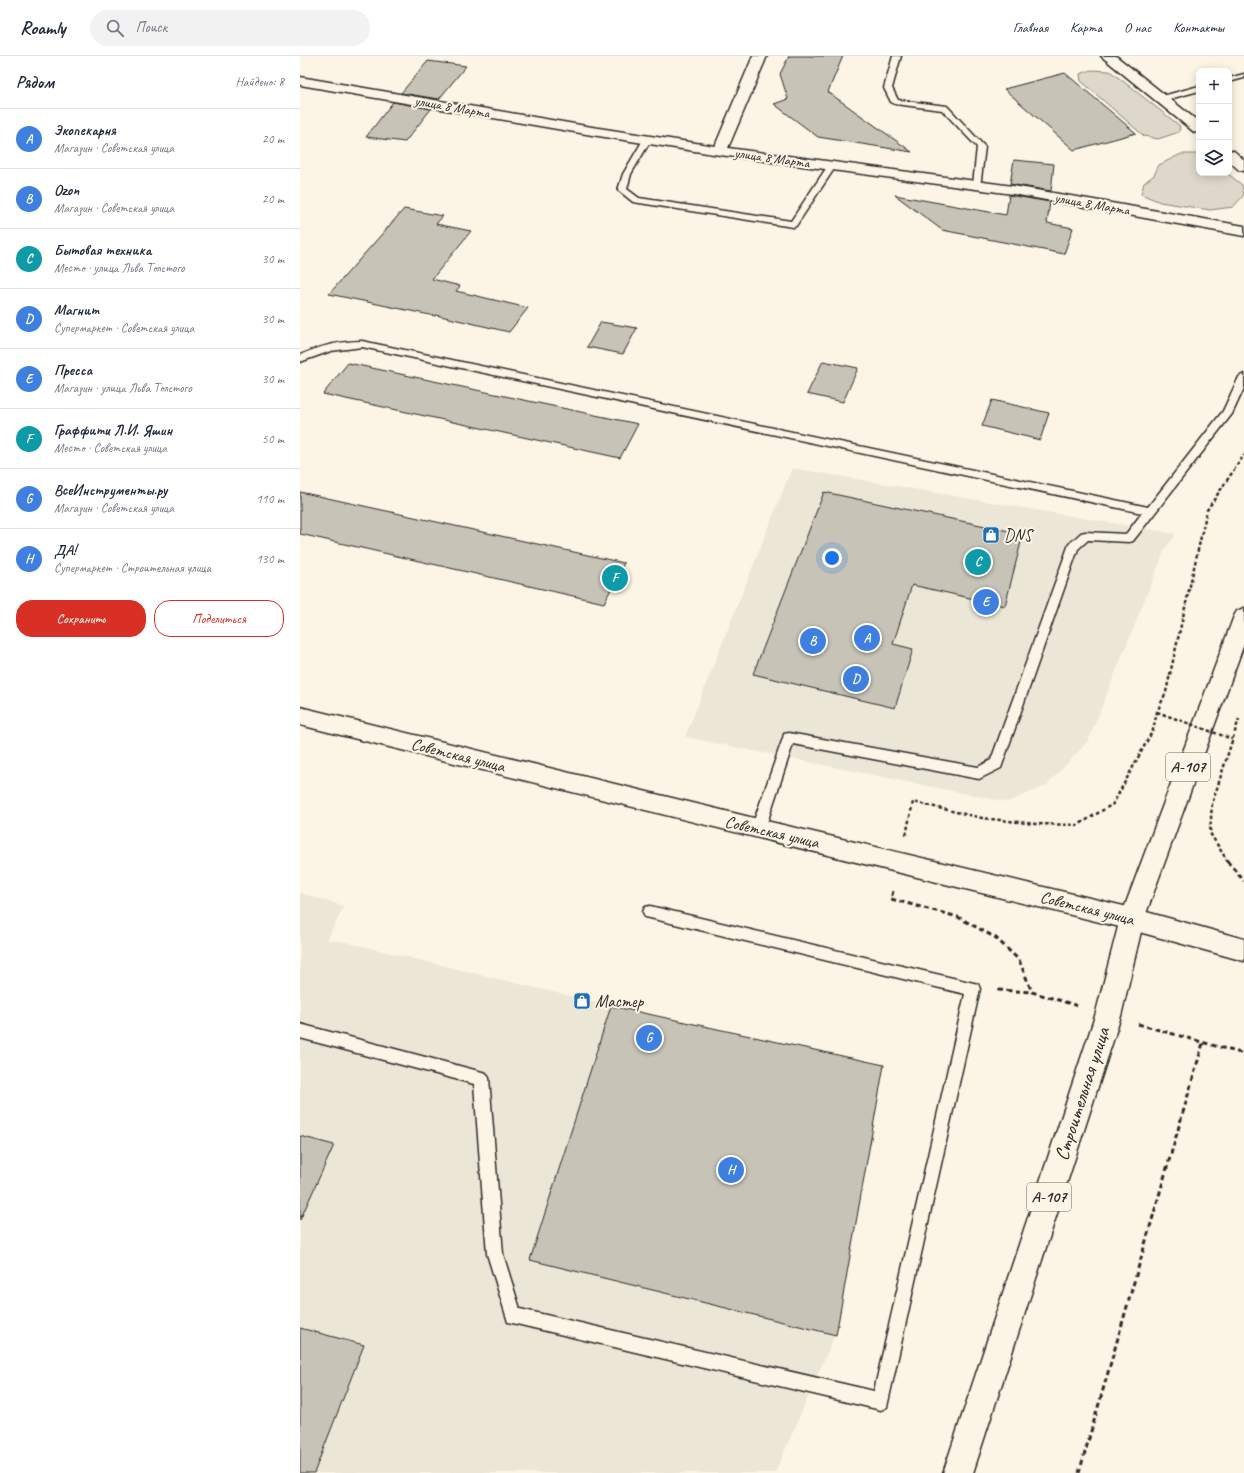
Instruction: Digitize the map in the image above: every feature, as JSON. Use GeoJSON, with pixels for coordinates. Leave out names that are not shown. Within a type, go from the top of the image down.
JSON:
{"type":"FeatureCollection","features":[{"type":"Feature","properties":{"kind":"main road"},"geometry":{"type":"LineString","coordinates":[[720,151],[760,56]]}},
{"type":"Feature","properties":{"kind":"main road"},"geometry":{"type":"LineString","coordinates":[[1108,56],[1196,127]]}},
{"type":"Feature","properties":{"kind":"main road","name":"улица 8 Марта"},"geometry":{"type":"LineString","coordinates":[[300,81],[647,140],[1021,191],[1244,231]]}},
{"type":"Feature","properties":{"kind":"main road"},"geometry":{"type":"LineString","coordinates":[[1232,157],[1244,167]]}},
{"type":"Feature","properties":{"kind":"main road","name":"А-107"},"geometry":{"type":"LineString","coordinates":[[1132,919],[1244,616]]}},
{"type":"Feature","properties":{"kind":"main road","name":"Советская улица"},"geometry":{"type":"LineString","coordinates":[[300,716],[758,829],[1132,919],[1244,950]]}},
{"type":"Feature","properties":{"kind":"main road","name":"Строительная улица"},"geometry":{"type":"LineString","coordinates":[[958,1473],[1108,1016],[1132,919]]}},
{"type":"Feature","properties":{"kind":"lane"},"geometry":{"type":"LineString","coordinates":[[897,56],[888,88],[895,102],[944,108],[981,147],[977,185]]}},
{"type":"Feature","properties":{"kind":"lane"},"geometry":{"type":"LineString","coordinates":[[1232,79],[1244,76]]}},
{"type":"Feature","properties":{"kind":"lane"},"geometry":{"type":"LineString","coordinates":[[1162,99],[1196,89]]}},
{"type":"Feature","properties":{"kind":"lane"},"geometry":{"type":"LineString","coordinates":[[647,140],[627,174],[622,190],[636,200],[793,224],[832,166]]}},
{"type":"Feature","properties":{"kind":"lane"},"geometry":{"type":"LineString","coordinates":[[300,359],[319,350],[342,344],[362,344],[1150,511]]}},
{"type":"Feature","properties":{"kind":"lane"},"geometry":{"type":"LineString","coordinates":[[758,829],[789,738],[979,774],[996,764],[1073,547],[1085,536],[1129,538],[1228,412],[1244,377]]}},
{"type":"Feature","properties":{"kind":"lane"},"geometry":{"type":"LineString","coordinates":[[300,1031],[481,1078],[495,1254],[514,1316],[880,1401],[973,989],[650,912]]}},
{"type":"Feature","properties":{"kind":"path"},"geometry":{"type":"LineString","coordinates":[[1153,730],[1157,712],[1166,692],[1207,510],[1244,456]]}},
{"type":"Feature","properties":{"kind":"path"},"geometry":{"type":"LineString","coordinates":[[1157,712],[1232,739]]}},
{"type":"Feature","properties":{"kind":"path"},"geometry":{"type":"LineString","coordinates":[[1239,719],[1212,804],[1210,832],[1229,864],[1244,881]]}},
{"type":"Feature","properties":{"kind":"path"},"geometry":{"type":"LineString","coordinates":[[973,989],[1032,992]]}},
{"type":"Feature","properties":{"kind":"path"},"geometry":{"type":"LineString","coordinates":[[1079,1473],[1203,1043]]}},
{"type":"Feature","properties":{"kind":"shaded area"},"geometry":{"type":"Polygon","coordinates":[[[1091,70],[1110,71],[1180,126],[1179,132],[1158,139],[1144,136],[1081,81],[1080,74],[1091,70]]]}},
{"type":"Feature","properties":{"kind":"shaded area"},"geometry":{"type":"Polygon","coordinates":[[[1181,154],[1196,154],[1196,176],[1231,176],[1242,185],[1244,195],[1233,207],[1210,210],[1160,202],[1141,194],[1144,183],[1154,175],[1159,165],[1181,154]]]}},
{"type":"Feature","properties":{"kind":"shaded area"},"geometry":{"type":"Polygon","coordinates":[[[792,468],[1176,534],[1165,549],[1088,741],[1046,786],[1007,802],[685,737],[792,468]]]}},
{"type":"Feature","properties":{"kind":"shaded area"},"geometry":{"type":"Polygon","coordinates":[[[300,893],[344,906],[327,940],[345,942],[611,1006],[884,1065],[835,1335],[775,1473],[300,1473],[300,893]]]}},
{"type":"Feature","properties":{"kind":"building"},"geometry":{"type":"Polygon","coordinates":[[[789,56],[843,56],[828,92],[912,152],[818,137],[774,104],[788,99],[780,74],[789,56]]]}},
{"type":"Feature","properties":{"kind":"building"},"geometry":{"type":"Polygon","coordinates":[[[428,61],[466,66],[439,99],[401,93],[428,61]]]}},
{"type":"Feature","properties":{"kind":"building"},"geometry":{"type":"Polygon","coordinates":[[[1065,73],[1136,133],[1074,150],[1004,89],[1065,73]]]}},
{"type":"Feature","properties":{"kind":"building"},"geometry":{"type":"Polygon","coordinates":[[[393,102],[431,109],[405,142],[366,137],[393,102]]]}},
{"type":"Feature","properties":{"kind":"building"},"geometry":{"type":"Polygon","coordinates":[[[1014,160],[1054,164],[1051,191],[1010,184],[1014,160]]]}},
{"type":"Feature","properties":{"kind":"building"},"geometry":{"type":"Polygon","coordinates":[[[895,195],[1006,215],[1009,195],[1050,202],[1047,223],[1073,228],[1064,254],[942,230],[895,195]]]}},
{"type":"Feature","properties":{"kind":"building"},"geometry":{"type":"Polygon","coordinates":[[[404,209],[443,216],[436,224],[471,231],[432,279],[460,286],[456,291],[528,308],[509,332],[436,315],[329,294],[404,209]]]}},
{"type":"Feature","properties":{"kind":"building"},"geometry":{"type":"Polygon","coordinates":[[[601,322],[637,328],[623,354],[587,347],[601,322]]]}},
{"type":"Feature","properties":{"kind":"building"},"geometry":{"type":"Polygon","coordinates":[[[823,361],[858,368],[843,402],[807,394],[823,361]]]}},
{"type":"Feature","properties":{"kind":"building"},"geometry":{"type":"Polygon","coordinates":[[[348,363],[638,424],[620,458],[323,394],[348,363]]]}},
{"type":"Feature","properties":{"kind":"building"},"geometry":{"type":"Polygon","coordinates":[[[992,400],[1049,413],[1040,440],[982,426],[992,400]]]}},
{"type":"Feature","properties":{"kind":"building"},"geometry":{"type":"Polygon","coordinates":[[[300,492],[624,563],[604,603],[300,534],[300,492]]]}},
{"type":"Feature","properties":{"kind":"building"},"geometry":{"type":"Polygon","coordinates":[[[824,492],[1023,534],[1005,606],[912,585],[893,644],[913,649],[895,708],[753,674],[824,492]]]}},
{"type":"Feature","properties":{"kind":"building"},"geometry":{"type":"Polygon","coordinates":[[[611,1006],[884,1065],[836,1335],[530,1260],[611,1006]]]}},
{"type":"Feature","properties":{"kind":"building"},"geometry":{"type":"Polygon","coordinates":[[[300,1136],[334,1145],[300,1220],[300,1136]]]}},
{"type":"Feature","properties":{"kind":"building"},"geometry":{"type":"Polygon","coordinates":[[[300,1328],[364,1345],[314,1473],[300,1473],[300,1328]]]}},
{"type":"Feature","properties":{"kind":"place","name":"DNS"},"geometry":{"type":"Point","coordinates":[991,535]}},
{"type":"Feature","properties":{"kind":"place","name":"Бытовая техника"},"geometry":{"type":"Point","coordinates":[978,562]}},
{"type":"Feature","properties":{"kind":"place","name":"Граффити Л.И. Яшин"},"geometry":{"type":"Point","coordinates":[615,578]}},
{"type":"Feature","properties":{"kind":"place","name":"Пресса"},"geometry":{"type":"Point","coordinates":[986,602]}},
{"type":"Feature","properties":{"kind":"place","name":"Экопекарня"},"geometry":{"type":"Point","coordinates":[867,638]}},
{"type":"Feature","properties":{"kind":"place","name":"Ozon"},"geometry":{"type":"Point","coordinates":[813,641]}},
{"type":"Feature","properties":{"kind":"place","name":"Магнит"},"geometry":{"type":"Point","coordinates":[856,679]}},
{"type":"Feature","properties":{"kind":"place","name":"Мастер"},"geometry":{"type":"Point","coordinates":[582,1001]}},
{"type":"Feature","properties":{"kind":"place","name":"ВсеИнструменты.ру"},"geometry":{"type":"Point","coordinates":[649,1038]}},
{"type":"Feature","properties":{"kind":"place","name":"ДА!"},"geometry":{"type":"Point","coordinates":[731,1170]}}]}
